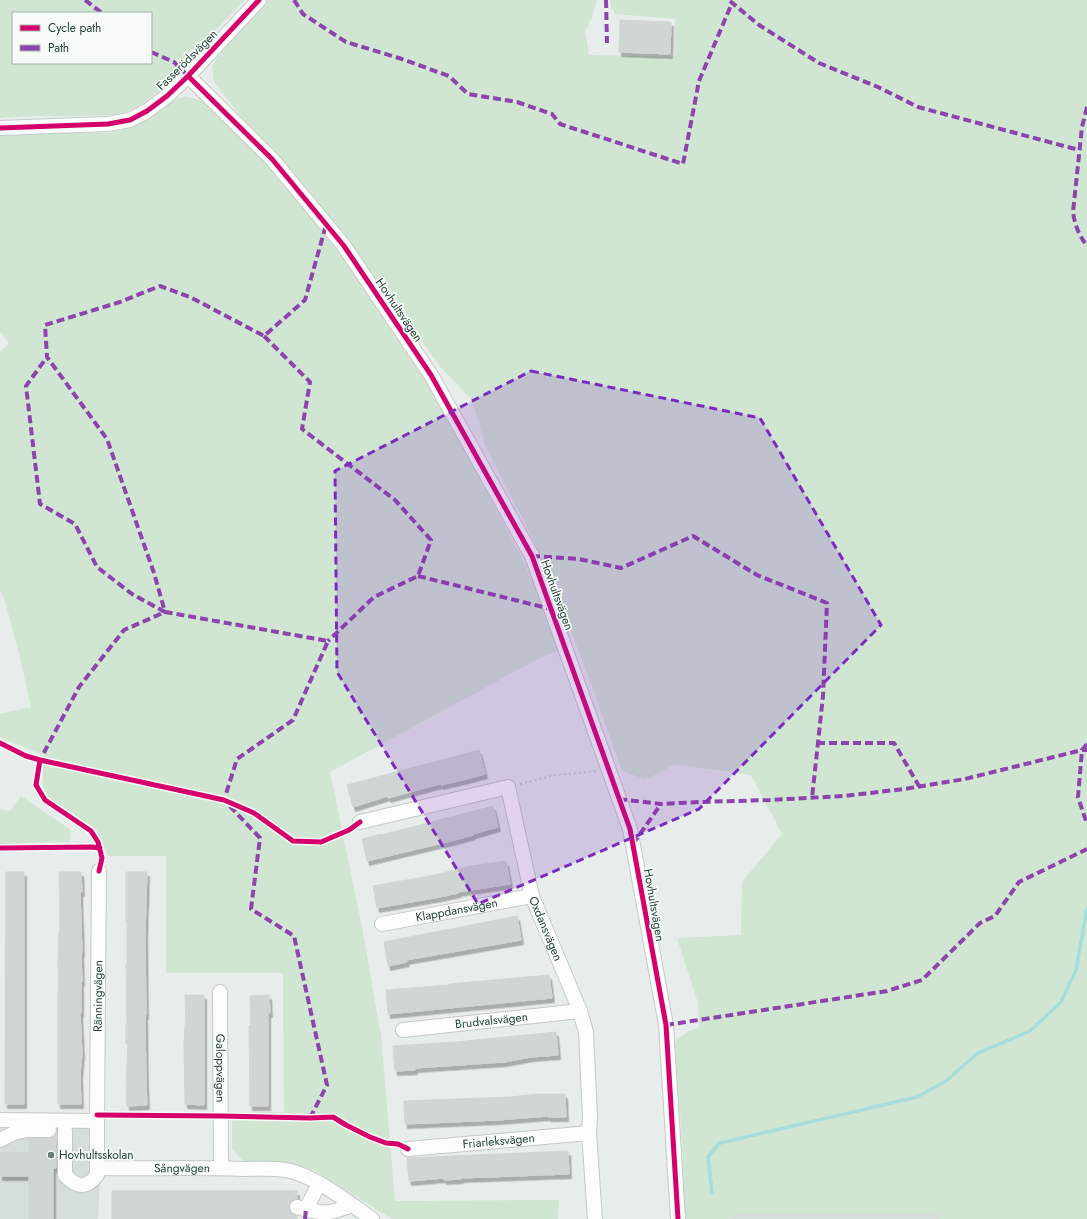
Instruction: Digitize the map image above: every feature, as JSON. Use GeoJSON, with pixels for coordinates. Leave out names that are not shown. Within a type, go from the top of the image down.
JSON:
{"type":"FeatureCollection","features":[{"type":"Feature","properties":{"kind":"street","name":"Fasserödsvägen"},"geometry":{"type":"LineString","coordinates":[[0,128],[108,124],[130,120],[147,111],[167,96],[188,76],[259,0]]}},
{"type":"Feature","properties":{"kind":"street","name":"Hovhultsvägen"},"geometry":{"type":"LineString","coordinates":[[188,76],[272,159],[344,246],[431,375],[532,556],[630,829],[666,1025],[678,1219]]}},
{"type":"Feature","properties":{"kind":"street"},"geometry":{"type":"LineString","coordinates":[[360,822],[508,787]]}},
{"type":"Feature","properties":{"kind":"street","name":"Oxdansvägen"},"geometry":{"type":"LineString","coordinates":[[508,787],[532,896],[580,1011],[586,1032],[590,1117],[588,1133],[595,1219]]}},
{"type":"Feature","properties":{"kind":"street","name":"Ränningvägen"},"geometry":{"type":"LineString","coordinates":[[97,1121],[99,871]]}},
{"type":"Feature","properties":{"kind":"street","name":"Klappdansvägen"},"geometry":{"type":"LineString","coordinates":[[382,924],[532,896]]}},
{"type":"Feature","properties":{"kind":"street","name":"Galoppvägen"},"geometry":{"type":"LineString","coordinates":[[220,992],[221,1168]]}},
{"type":"Feature","properties":{"kind":"street","name":"Brudvalsvägen"},"geometry":{"type":"LineString","coordinates":[[403,1030],[580,1011]]}},
{"type":"Feature","properties":{"kind":"street"},"geometry":{"type":"LineString","coordinates":[[0,1120],[97,1121],[97,1175],[91,1182],[81,1185],[72,1182],[65,1175],[65,1130]]}},
{"type":"Feature","properties":{"kind":"street"},"geometry":{"type":"LineString","coordinates":[[0,1140],[14,1133],[26,1130],[65,1130],[76,1121]]}},
{"type":"Feature","properties":{"kind":"street","name":"Friarleksvägen"},"geometry":{"type":"LineString","coordinates":[[408,1149],[588,1133]]}},
{"type":"Feature","properties":{"kind":"street","name":"Sångvägen"},"geometry":{"type":"LineString","coordinates":[[97,1168],[221,1168],[282,1170],[296,1173],[319,1184],[372,1219]]}},
{"type":"Feature","properties":{"kind":"street"},"geometry":{"type":"LineString","coordinates":[[319,1184],[301,1208],[320,1213],[330,1212],[352,1205]]}},
{"type":"Feature","properties":{"kind":"path"},"geometry":{"type":"LineString","coordinates":[[508,787],[555,774],[609,769]]}},
{"type":"Feature","properties":{"kind":"highlighted area"},"geometry":{"type":"Polygon","coordinates":[[[531,371],[760,418],[881,625],[699,809],[478,904],[337,672],[335,471],[531,371]]]}},
{"type":"Feature","properties":{"kind":"shaded area","name":"Hovhultsskolan"},"geometry":{"type":"Polygon","coordinates":[[[0,1126],[103,1126],[98,1219],[0,1219],[0,1126]]]}},
{"type":"Feature","properties":{"kind":"shaded area"},"geometry":{"type":"Polygon","coordinates":[[[731,1214],[940,1214],[940,1219],[731,1219],[731,1214]]]}},
{"type":"Feature","properties":{"kind":"green space"},"geometry":{"type":"Polygon","coordinates":[[[0,0],[245,0],[204,42],[162,89],[137,107],[120,115],[0,118],[0,0]]]}},
{"type":"Feature","properties":{"kind":"green space"},"geometry":{"type":"Polygon","coordinates":[[[268,0],[597,0],[592,17],[585,31],[589,55],[674,57],[675,19],[615,14],[610,5],[610,0],[1087,0],[1087,1219],[940,1219],[939,1214],[731,1214],[731,1219],[685,1219],[682,1140],[675,1045],[677,1039],[689,1031],[699,1028],[698,1003],[677,938],[741,935],[742,882],[782,834],[751,775],[673,764],[658,774],[644,779],[622,771],[586,670],[541,555],[485,445],[472,400],[441,368],[412,327],[335,226],[253,132],[214,82],[212,66],[224,48],[268,0]]]}},
{"type":"Feature","properties":{"kind":"green space"},"geometry":{"type":"Polygon","coordinates":[[[185,96],[203,101],[229,122],[256,149],[342,257],[392,328],[442,408],[523,560],[560,650],[538,659],[330,772],[362,927],[381,1035],[395,1201],[559,1200],[558,1219],[392,1219],[314,1170],[291,1164],[244,1162],[232,1149],[232,1112],[284,1112],[283,973],[166,973],[166,856],[108,856],[96,829],[48,798],[43,786],[43,755],[0,737],[0,714],[31,707],[19,653],[4,598],[0,590],[0,352],[9,343],[0,331],[0,137],[3,133],[108,133],[131,127],[151,118],[171,102],[185,96]]]}},
{"type":"Feature","properties":{"kind":"green space"},"geometry":{"type":"Polygon","coordinates":[[[21,796],[71,830],[70,842],[0,844],[0,809],[10,811],[21,796]]]}},
{"type":"Feature","properties":{"kind":"building"},"geometry":{"type":"Polygon","coordinates":[[[620,20],[671,22],[670,54],[619,52],[620,20]]]}},
{"type":"Feature","properties":{"kind":"building"},"geometry":{"type":"Polygon","coordinates":[[[479,750],[485,774],[388,798],[388,796],[353,807],[347,785],[479,750]]]}},
{"type":"Feature","properties":{"kind":"building"},"geometry":{"type":"Polygon","coordinates":[[[493,806],[498,827],[455,840],[367,861],[362,839],[493,806]]]}},
{"type":"Feature","properties":{"kind":"building"},"geometry":{"type":"Polygon","coordinates":[[[506,861],[510,884],[458,892],[440,897],[377,908],[373,886],[435,875],[466,867],[506,861]]]}},
{"type":"Feature","properties":{"kind":"building"},"geometry":{"type":"Polygon","coordinates":[[[6,872],[24,872],[24,1104],[5,1104],[6,872]]]}},
{"type":"Feature","properties":{"kind":"building"},"geometry":{"type":"Polygon","coordinates":[[[59,872],[81,872],[81,1104],[58,1104],[58,963],[60,932],[59,872]]]}},
{"type":"Feature","properties":{"kind":"building"},"geometry":{"type":"Polygon","coordinates":[[[126,872],[147,872],[145,1015],[147,1105],[127,1106],[126,1085],[128,1044],[126,1044],[126,872]]]}},
{"type":"Feature","properties":{"kind":"building"},"geometry":{"type":"Polygon","coordinates":[[[517,916],[521,940],[406,960],[407,962],[388,966],[384,942],[517,916]]]}},
{"type":"Feature","properties":{"kind":"building"},"geometry":{"type":"Polygon","coordinates":[[[549,975],[552,998],[388,1014],[386,990],[549,975]]]}},
{"type":"Feature","properties":{"kind":"building"},"geometry":{"type":"Polygon","coordinates":[[[185,995],[204,995],[204,1105],[185,1104],[185,995]]]}},
{"type":"Feature","properties":{"kind":"building"},"geometry":{"type":"Polygon","coordinates":[[[269,995],[268,1106],[250,1106],[250,996],[269,995]]]}},
{"type":"Feature","properties":{"kind":"building"},"geometry":{"type":"Polygon","coordinates":[[[556,1032],[558,1055],[531,1057],[504,1062],[415,1068],[415,1070],[395,1071],[393,1046],[456,1042],[556,1032]]]}},
{"type":"Feature","properties":{"kind":"building"},"geometry":{"type":"Polygon","coordinates":[[[537,1094],[565,1094],[566,1117],[548,1116],[498,1120],[405,1124],[404,1101],[511,1097],[537,1094]]]}},
{"type":"Feature","properties":{"kind":"building"},"geometry":{"type":"Polygon","coordinates":[[[56,1134],[56,1168],[53,1168],[53,1219],[29,1219],[29,1176],[0,1176],[0,1153],[29,1153],[29,1138],[49,1138],[54,1137],[56,1134]]]}},
{"type":"Feature","properties":{"kind":"building"},"geometry":{"type":"Polygon","coordinates":[[[568,1151],[569,1174],[444,1180],[444,1178],[409,1181],[407,1158],[568,1151]]]}},
{"type":"Feature","properties":{"kind":"building"},"geometry":{"type":"Polygon","coordinates":[[[112,1191],[297,1191],[297,1199],[291,1201],[289,1209],[291,1213],[297,1216],[297,1219],[112,1219],[112,1191]]]}},
{"type":"Feature","properties":{"kind":"waterway"},"geometry":{"type":"LineString","coordinates":[[712,1193],[708,1157],[720,1143],[917,1097],[946,1081],[978,1053],[1030,1031],[1061,1002],[1076,970],[1087,908]]}},
{"type":"Feature","properties":{"kind":"marked path"},"geometry":{"type":"LineString","coordinates":[[85,0],[101,12]]}},
{"type":"Feature","properties":{"kind":"marked path"},"geometry":{"type":"LineString","coordinates":[[294,0],[303,14],[346,42],[399,58],[449,76],[468,94],[517,102],[552,114],[560,124],[683,164],[699,81],[732,3]]}},
{"type":"Feature","properties":{"kind":"marked path"},"geometry":{"type":"LineString","coordinates":[[606,0],[607,43]]}},
{"type":"Feature","properties":{"kind":"marked path"},"geometry":{"type":"LineString","coordinates":[[730,1],[759,25],[819,63],[878,87],[918,107],[1079,150]]}},
{"type":"Feature","properties":{"kind":"marked path"},"geometry":{"type":"LineString","coordinates":[[152,52],[174,62],[188,76]]}},
{"type":"Feature","properties":{"kind":"marked path"},"geometry":{"type":"LineString","coordinates":[[1087,107],[1082,127],[1073,212],[1078,230],[1087,246]]}},
{"type":"Feature","properties":{"kind":"marked path"},"geometry":{"type":"LineString","coordinates":[[310,1118],[327,1085],[294,936],[251,909],[260,838],[224,800],[237,759],[293,720],[328,641],[165,612],[154,573],[107,439],[47,357],[45,325],[120,302],[160,286],[190,297],[264,336],[305,300],[326,225]]}},
{"type":"Feature","properties":{"kind":"marked path"},"geometry":{"type":"LineString","coordinates":[[264,336],[310,382],[302,429],[395,500],[431,540],[418,576],[374,597],[328,641]]}},
{"type":"Feature","properties":{"kind":"marked path"},"geometry":{"type":"LineString","coordinates":[[39,764],[79,687],[124,630],[165,612],[132,594],[97,567],[75,524],[40,504],[26,386],[47,357]]}},
{"type":"Feature","properties":{"kind":"marked path"},"geometry":{"type":"LineString","coordinates":[[532,556],[579,559],[621,568],[693,536],[757,575],[827,603],[823,696],[812,798]]}},
{"type":"Feature","properties":{"kind":"marked path"},"geometry":{"type":"LineString","coordinates":[[418,576],[551,609]]}},
{"type":"Feature","properties":{"kind":"marked path"},"geometry":{"type":"LineString","coordinates":[[817,743],[894,743],[919,786]]}},
{"type":"Feature","properties":{"kind":"marked path"},"geometry":{"type":"LineString","coordinates":[[1087,744],[1082,750],[1078,797],[1087,824]]}},
{"type":"Feature","properties":{"kind":"marked path"},"geometry":{"type":"LineString","coordinates":[[619,799],[661,804],[844,796],[904,789],[965,779],[1087,750]]}},
{"type":"Feature","properties":{"kind":"marked path"},"geometry":{"type":"LineString","coordinates":[[633,844],[661,804]]}},
{"type":"Feature","properties":{"kind":"marked path"},"geometry":{"type":"LineString","coordinates":[[666,1025],[887,991],[922,980],[980,923],[995,916],[1019,882],[1087,849]]}},
{"type":"Feature","properties":{"kind":"marked path"},"geometry":{"type":"LineString","coordinates":[[305,1219],[306,1209]]}},
{"type":"Feature","properties":{"kind":"cycle path"},"geometry":{"type":"LineString","coordinates":[[0,128],[108,124],[130,120],[147,111],[167,96],[188,76],[259,0]]}},
{"type":"Feature","properties":{"kind":"cycle path"},"geometry":{"type":"LineString","coordinates":[[188,76],[272,159],[344,246],[431,375],[532,556],[630,829],[666,1025],[678,1219]]}},
{"type":"Feature","properties":{"kind":"cycle path"},"geometry":{"type":"LineString","coordinates":[[0,743],[26,756],[40,760],[224,800],[254,813],[293,841],[321,842],[349,830],[360,822]]}},
{"type":"Feature","properties":{"kind":"cycle path"},"geometry":{"type":"LineString","coordinates":[[40,760],[36,785],[45,800],[91,831],[98,842],[102,858],[99,871]]}},
{"type":"Feature","properties":{"kind":"cycle path"},"geometry":{"type":"LineString","coordinates":[[0,848],[100,848]]}},
{"type":"Feature","properties":{"kind":"cycle path"},"geometry":{"type":"LineString","coordinates":[[97,1115],[333,1117],[370,1137],[386,1143],[398,1144],[408,1149]]}},
{"type":"Feature","properties":{"kind":"place","name":"Hovhultsskolan"},"geometry":{"type":"Point","coordinates":[51,1155]}}]}
